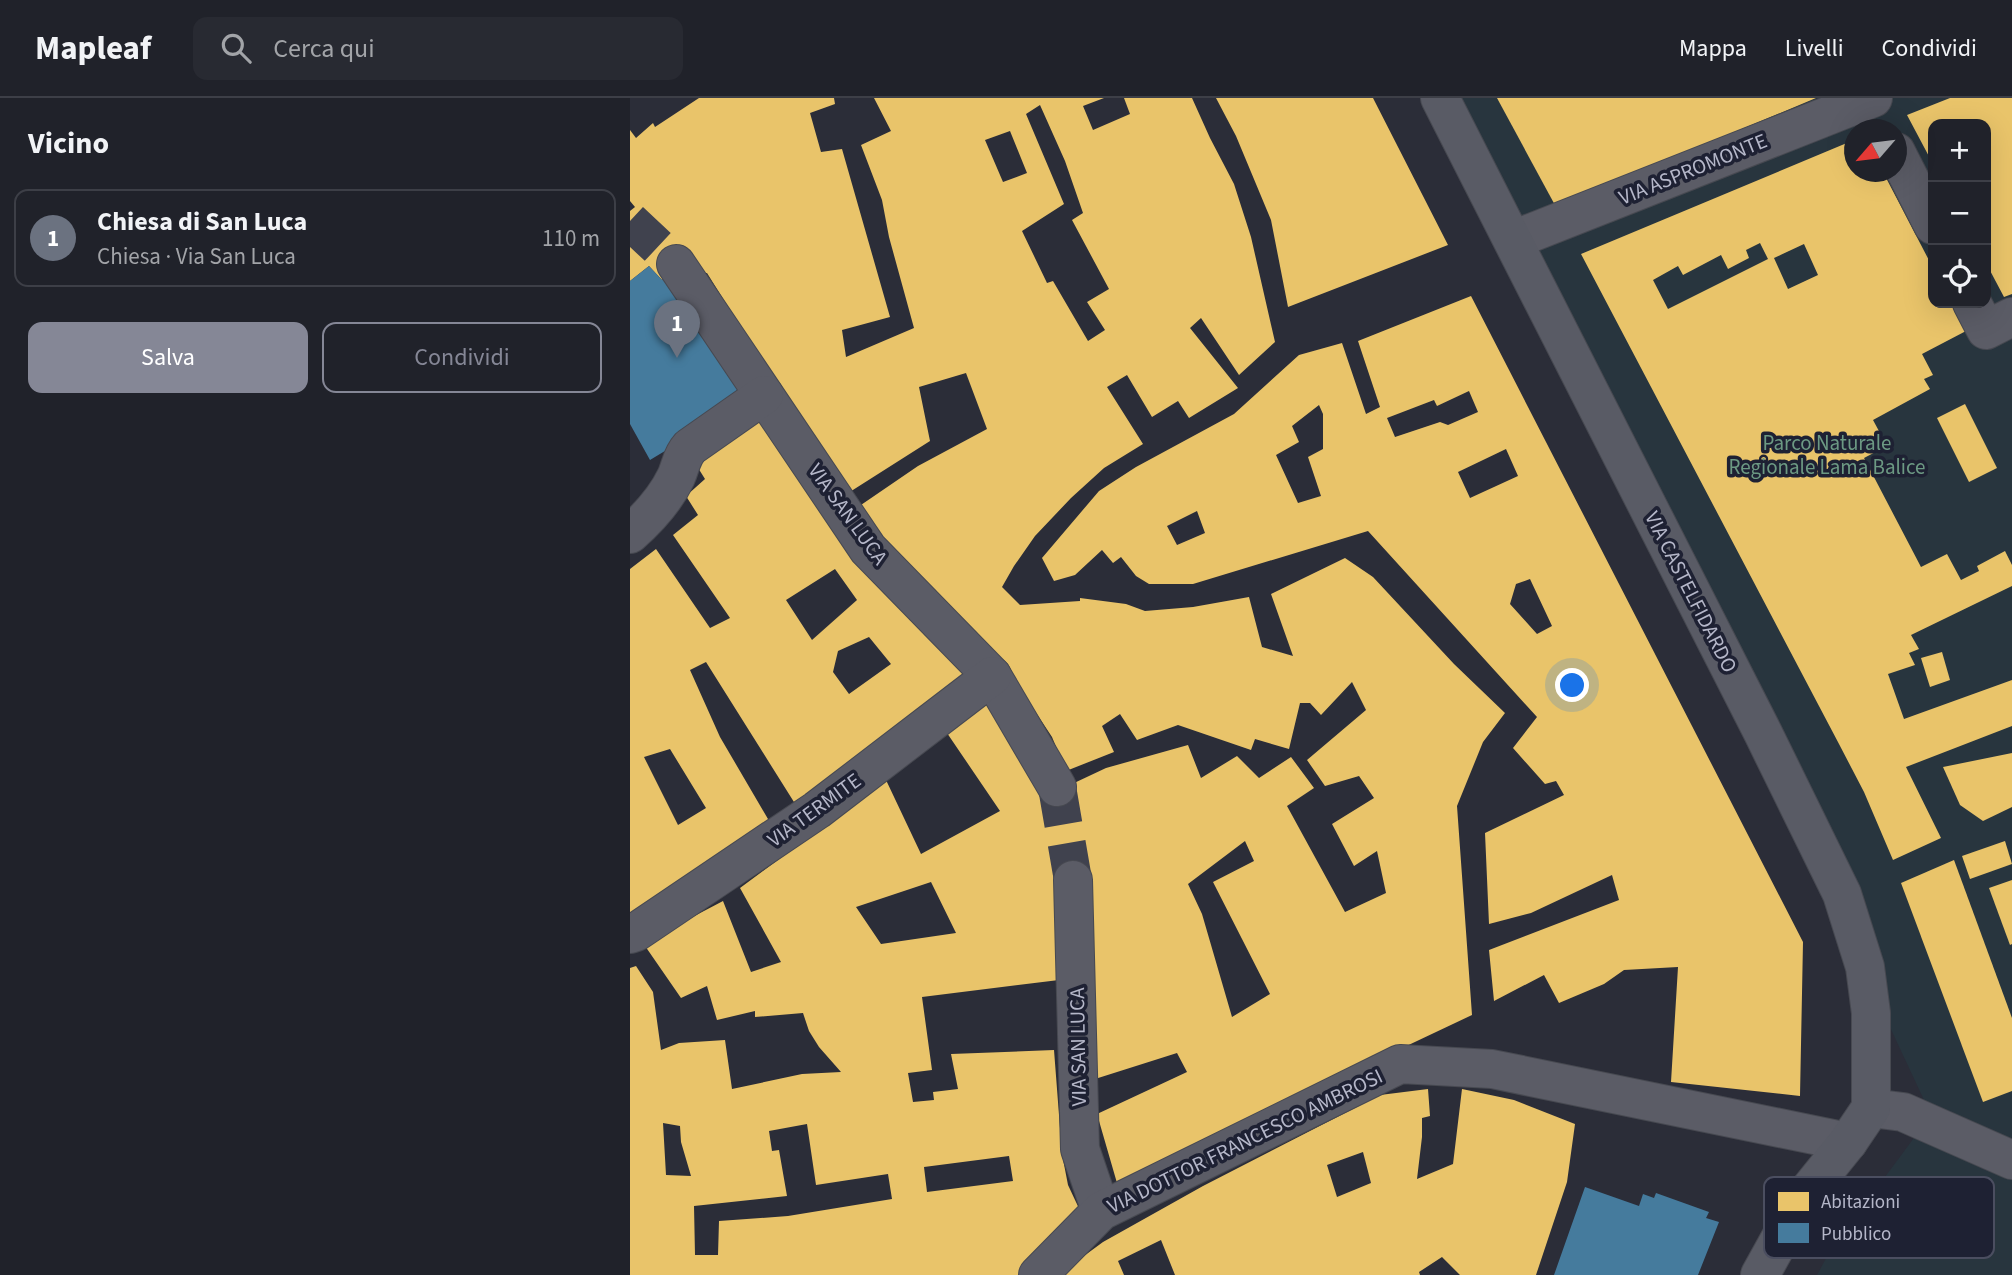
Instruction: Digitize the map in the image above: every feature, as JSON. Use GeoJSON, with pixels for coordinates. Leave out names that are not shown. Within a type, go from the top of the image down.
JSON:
{"type":"FeatureCollection","features":[{"type":"Feature","properties":{"kind":"street","name":"VIA CASTELFIDARDO"},"geometry":{"type":"LineString","coordinates":[[1440,98],[1842,894],[1866,979],[1887,1110]]}},
{"type":"Feature","properties":{"kind":"street","name":"VIA ASPROMONTE"},"geometry":{"type":"LineString","coordinates":[[1513,240],[1876,109]]}},
{"type":"Feature","properties":{"kind":"street"},"geometry":{"type":"LineString","coordinates":[[1907,174],[1928,215]]}},
{"type":"Feature","properties":{"kind":"street","name":"VIA SAN LUCA"},"geometry":{"type":"LineString","coordinates":[[676,264],[868,549],[992,676],[1057,787]]}},
{"type":"Feature","properties":{"kind":"street"},"geometry":{"type":"LineString","coordinates":[[1975,308],[1986,330],[2012,317]]}},
{"type":"Feature","properties":{"kind":"street"},"geometry":{"type":"LineString","coordinates":[[630,534],[661,500],[676,476],[682,456],[690,447],[764,395]]}},
{"type":"Feature","properties":{"kind":"street","name":"VIA TERMITE"},"geometry":{"type":"LineString","coordinates":[[630,934],[817,810],[992,676]]}},
{"type":"Feature","properties":{"kind":"street","name":"VIA SAN LUCA"},"geometry":{"type":"LineString","coordinates":[[1073,880],[1080,1149],[1101,1211]]}},
{"type":"Feature","properties":{"kind":"street","name":"VIA DOTTOR FRANCESCO AMBROSI"},"geometry":{"type":"LineString","coordinates":[[1038,1275],[1101,1211],[1400,1065],[1493,1069],[1849,1142]]}},
{"type":"Feature","properties":{"kind":"street"},"geometry":{"type":"LineString","coordinates":[[1820,1177],[1849,1142],[1887,1110],[2012,1160]]}},
{"type":"Feature","properties":{"kind":"street"},"geometry":{"type":"LineString","coordinates":[[1760,1275],[1769,1258]]}},
{"type":"Feature","properties":{"kind":"green space","name":"Parco Naturale Regionale Lama Balice"},"geometry":{"type":"Polygon","coordinates":[[[1456,98],[2012,98],[2012,1275],[1817,1275],[1826,1258],[1994,1258],[1994,1177],[1885,1177],[1931,1115],[1456,98]]]}},
{"type":"Feature","properties":{"kind":"building: Abitazioni"},"geometry":{"type":"Polygon","coordinates":[[[699,98],[834,98],[835,104],[810,113],[821,152],[842,149],[890,317],[842,330],[846,357],[914,328],[889,237],[882,200],[861,145],[891,131],[874,98],[1104,98],[1083,106],[1093,130],[1130,114],[1124,98],[1192,98],[1234,184],[1251,237],[1275,342],[1239,375],[1201,318],[1190,328],[1238,388],[1189,418],[1178,401],[1152,417],[1127,375],[1107,387],[1143,444],[1104,468],[1071,498],[1035,536],[1002,587],[1020,605],[1080,601],[1080,598],[1126,604],[1145,611],[1193,607],[1249,597],[1262,647],[1293,656],[1271,594],[1345,558],[1373,577],[1454,664],[1505,713],[1483,742],[1457,806],[1472,1015],[1117,1183],[1097,1114],[1187,1072],[1177,1053],[1095,1079],[1059,980],[922,997],[932,1070],[908,1073],[913,1102],[934,1100],[933,1092],[958,1089],[951,1054],[1054,1050],[1062,1154],[1068,1185],[1083,1217],[1020,1275],[630,1275],[630,968],[636,966],[653,992],[661,1050],[679,1043],[725,1040],[732,1089],[802,1074],[841,1072],[819,1047],[809,1031],[803,1013],[755,1017],[755,1011],[717,1020],[707,986],[681,998],[643,943],[723,901],[751,972],[781,962],[740,888],[886,780],[921,854],[1000,811],[947,733],[996,698],[1072,784],[1106,768],[1188,745],[1201,778],[1237,756],[1259,778],[1291,757],[1314,788],[1287,806],[1345,912],[1386,893],[1377,851],[1354,866],[1332,824],[1374,798],[1359,776],[1325,786],[1307,760],[1366,710],[1352,682],[1321,715],[1310,703],[1300,703],[1289,749],[1255,739],[1251,750],[1178,725],[1137,740],[1120,714],[1102,726],[1114,752],[1066,771],[1052,737],[1025,696],[882,548],[858,507],[918,466],[987,429],[966,373],[919,387],[930,441],[845,495],[707,273],[667,274],[662,280],[649,266],[630,281],[630,211],[635,207],[630,201],[630,130],[636,138],[653,123],[655,127],[699,98]],[[1040,105],[1026,114],[1064,204],[1022,231],[1047,283],[1053,281],[1088,341],[1105,330],[1087,302],[1109,289],[1072,220],[1083,213],[1065,161],[1040,105]],[[1010,131],[985,140],[1003,182],[1027,173],[1010,131]],[[1245,841],[1188,884],[1202,914],[1232,1017],[1270,994],[1213,882],[1254,861],[1245,841]],[[931,882],[856,907],[881,944],[956,933],[931,882]],[[663,1123],[666,1175],[691,1176],[681,1142],[680,1126],[663,1123]],[[807,1124],[769,1131],[772,1151],[779,1150],[787,1196],[694,1206],[695,1255],[718,1255],[719,1221],[788,1216],[892,1199],[888,1174],[816,1185],[807,1124]],[[1009,1156],[924,1167],[927,1192],[1013,1181],[1009,1156]]]}},
{"type":"Feature","properties":{"kind":"building: Abitazioni"},"geometry":{"type":"Polygon","coordinates":[[[1216,98],[1373,98],[1448,245],[1288,307],[1271,220],[1236,136],[1216,98]]]}},
{"type":"Feature","properties":{"kind":"building: Abitazioni"},"geometry":{"type":"Polygon","coordinates":[[[1497,98],[1816,98],[1556,207],[1497,98]]]}},
{"type":"Feature","properties":{"kind":"building: Abitazioni"},"geometry":{"type":"Polygon","coordinates":[[[1950,98],[2012,98],[2012,294],[2004,297],[1991,272],[1991,119],[1928,119],[1928,155],[1907,115],[1950,98]]]}},
{"type":"Feature","properties":{"kind":"building: Abitazioni"},"geometry":{"type":"Polygon","coordinates":[[[1844,144],[1844,182],[1888,182],[1928,258],[1928,308],[1954,308],[1966,331],[1922,354],[1933,375],[1924,379],[1930,389],[1873,420],[1887,446],[1864,458],[1921,567],[1947,554],[1961,580],[1979,571],[1977,566],[2005,551],[2012,565],[2012,586],[1911,635],[1919,649],[1909,653],[1915,665],[1888,674],[1904,719],[2012,680],[2012,726],[1906,767],[1941,838],[1893,860],[1864,792],[1581,254],[1844,144]],[[1760,243],[1746,250],[1749,258],[1728,269],[1721,255],[1683,275],[1678,266],[1653,280],[1668,309],[1768,259],[1760,243]],[[1804,244],[1774,258],[1788,289],[1818,275],[1804,244]]]}},
{"type":"Feature","properties":{"kind":"building: Abitazioni"},"geometry":{"type":"Polygon","coordinates":[[[1471,296],[1803,942],[1800,1096],[1671,1082],[1678,967],[1624,970],[1604,984],[1559,1003],[1544,975],[1494,1001],[1489,950],[1619,900],[1612,875],[1531,913],[1489,924],[1485,833],[1564,795],[1556,781],[1545,784],[1513,748],[1537,717],[1368,531],[1193,584],[1149,584],[1136,576],[1121,557],[1113,563],[1102,550],[1075,575],[1054,581],[1042,558],[1099,491],[1136,467],[1234,414],[1299,355],[1342,343],[1366,414],[1380,407],[1358,341],[1471,296]],[[1469,391],[1437,406],[1434,400],[1387,418],[1395,437],[1440,422],[1448,425],[1478,412],[1469,391]],[[1319,405],[1292,426],[1299,442],[1276,455],[1298,503],[1321,496],[1308,457],[1323,449],[1323,414],[1319,405]],[[1506,449],[1458,472],[1470,498],[1518,476],[1506,449]],[[1197,511],[1167,526],[1177,545],[1205,533],[1197,511]],[[1530,579],[1516,584],[1510,604],[1537,634],[1552,626],[1530,579]]]}},
{"type":"Feature","properties":{"kind":"building: Abitazioni"},"geometry":{"type":"Polygon","coordinates":[[[1965,404],[1997,468],[1969,482],[1937,418],[1965,404]]]}},
{"type":"Feature","properties":{"kind":"building: Abitazioni"},"geometry":{"type":"Polygon","coordinates":[[[764,416],[972,680],[799,810],[706,662],[690,670],[720,737],[775,831],[630,915],[630,569],[656,549],[710,628],[730,618],[673,535],[698,515],[686,496],[705,479],[695,463],[764,416]],[[835,569],[786,600],[812,640],[857,600],[835,569]],[[869,637],[838,651],[833,672],[849,694],[891,664],[869,637]],[[670,749],[644,757],[678,825],[706,808],[670,749]]]}},
{"type":"Feature","properties":{"kind":"building: Abitazioni"},"geometry":{"type":"Polygon","coordinates":[[[1942,652],[1950,680],[1930,687],[1921,658],[1942,652]]]}},
{"type":"Feature","properties":{"kind":"building: Abitazioni"},"geometry":{"type":"Polygon","coordinates":[[[2012,753],[2012,807],[1983,821],[1960,805],[1943,767],[2012,753]]]}},
{"type":"Feature","properties":{"kind":"building: Abitazioni"},"geometry":{"type":"Polygon","coordinates":[[[2005,841],[2012,864],[1970,879],[1962,856],[2005,841]]]}},
{"type":"Feature","properties":{"kind":"building: Abitazioni"},"geometry":{"type":"Polygon","coordinates":[[[1954,860],[2012,1018],[2012,1091],[1983,1102],[1901,883],[1954,860]]]}},
{"type":"Feature","properties":{"kind":"building: Abitazioni"},"geometry":{"type":"Polygon","coordinates":[[[2012,880],[2012,944],[2010,945],[1989,888],[2012,880]]]}},
{"type":"Feature","properties":{"kind":"building: Abitazioni"},"geometry":{"type":"Polygon","coordinates":[[[1428,1089],[1430,1116],[1422,1118],[1417,1179],[1453,1164],[1462,1089],[1514,1100],[1575,1124],[1567,1182],[1536,1275],[1460,1275],[1442,1257],[1419,1272],[1420,1275],[1175,1275],[1161,1240],[1118,1261],[1124,1275],[1063,1275],[1073,1264],[1103,1242],[1203,1186],[1380,1095],[1428,1089]],[[1363,1152],[1327,1165],[1337,1197],[1371,1183],[1363,1152]]]}},
{"type":"Feature","properties":{"kind":"building: Pubblico"},"geometry":{"type":"Polygon","coordinates":[[[649,266],[662,280],[667,274],[751,399],[650,460],[630,424],[630,281],[649,266]]]}},
{"type":"Feature","properties":{"kind":"building: Pubblico"},"geometry":{"type":"Polygon","coordinates":[[[1585,1187],[1639,1206],[1643,1194],[1654,1198],[1656,1193],[1709,1212],[1706,1218],[1719,1222],[1698,1275],[1554,1275],[1585,1187]]]}},
{"type":"Feature","properties":{"kind":"tunnel"},"geometry":{"type":"LineString","coordinates":[[630,221],[676,264]]}},
{"type":"Feature","properties":{"kind":"tunnel"},"geometry":{"type":"LineString","coordinates":[[1057,787],[1073,880]]}},
{"type":"Feature","properties":{"kind":"place","name":"Chiesa di San Luca"},"geometry":{"type":"Point","coordinates":[677,358]}}]}
